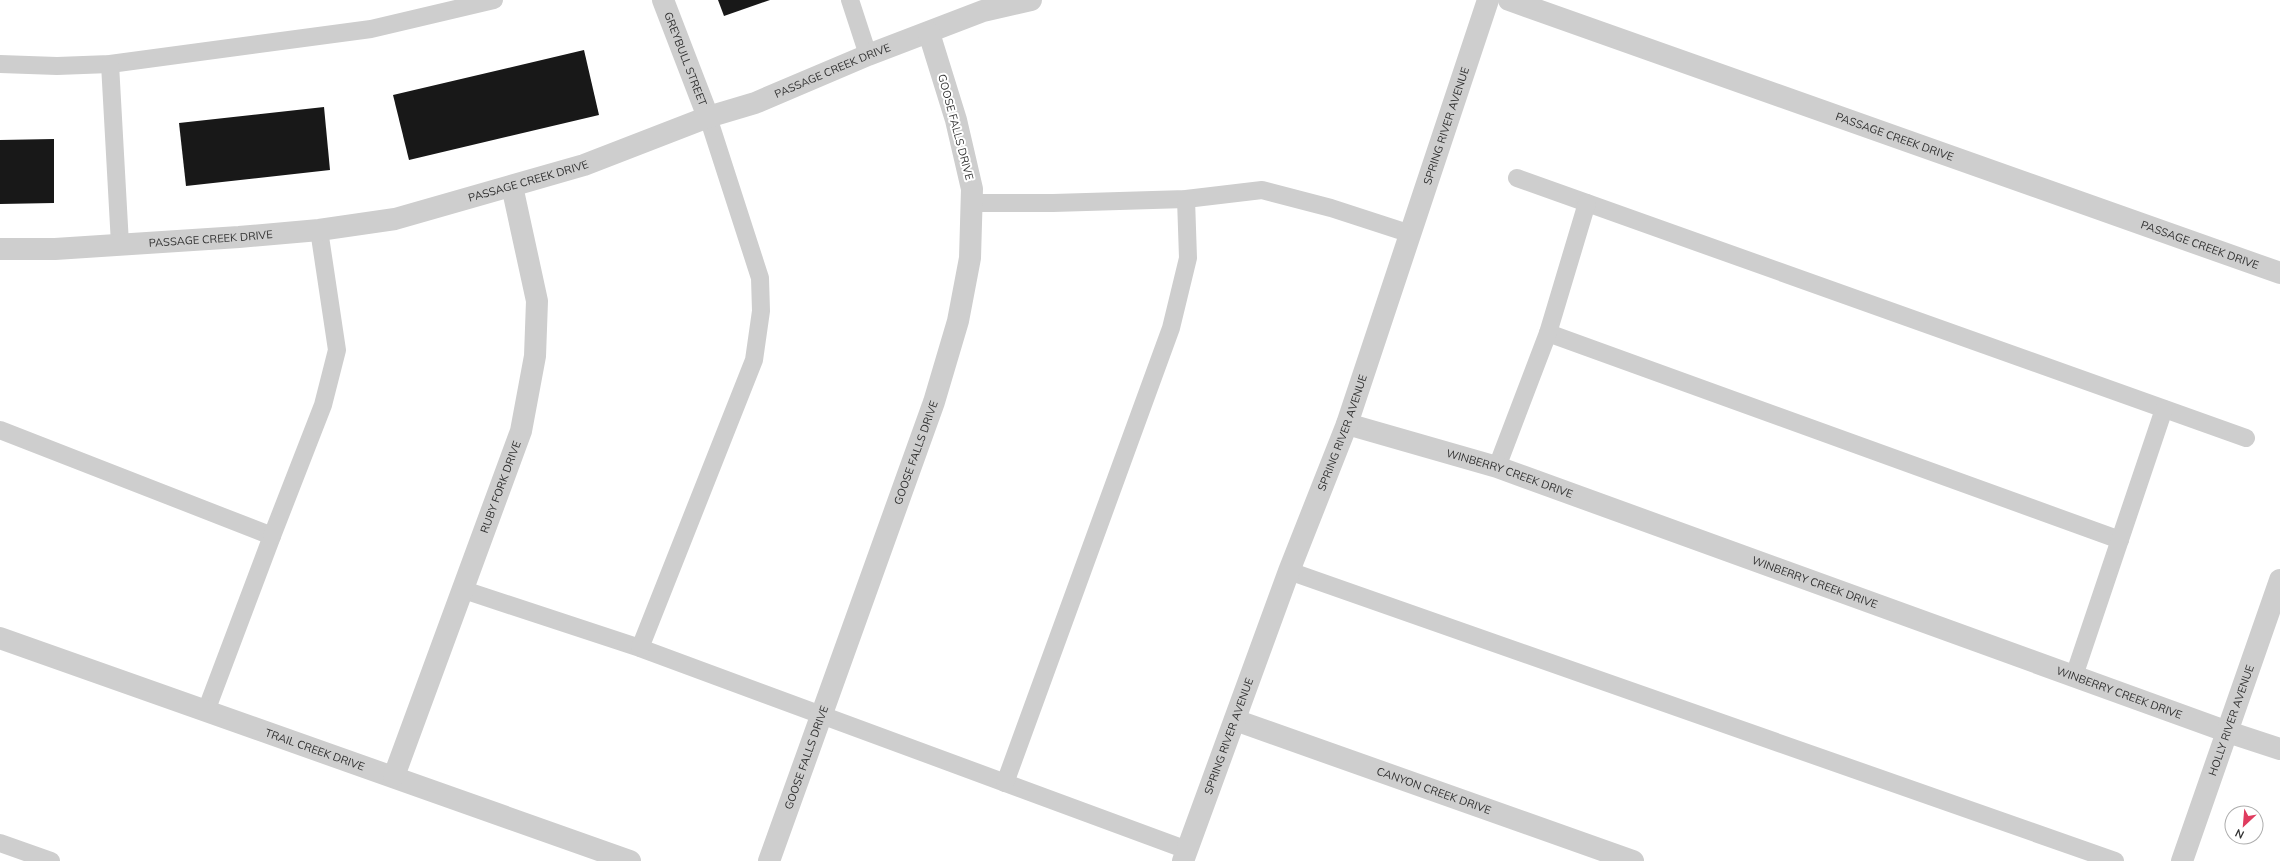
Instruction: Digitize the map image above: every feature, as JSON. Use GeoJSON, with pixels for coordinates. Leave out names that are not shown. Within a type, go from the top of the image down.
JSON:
{"type":"FeatureCollection","features":[{"type":"Feature","properties":{"kind":"street","name":"GREYBULL STREET"},"geometry":{"type":"LineString","coordinates":[[663,0],[708,117]]}},
{"type":"Feature","properties":{"kind":"street","name":"PASSAGE CREEK DRIVE"},"geometry":{"type":"LineString","coordinates":[[0,250],[55,249],[319,230],[395,219],[584,165],[708,117],[755,103],[868,55],[983,11],[1031,0]]}},
{"type":"Feature","properties":{"kind":"street","name":"SPRING RIVER AVENUE"},"geometry":{"type":"LineString","coordinates":[[1185,856],[1289,571],[1347,424],[1412,234],[1488,0]]}},
{"type":"Feature","properties":{"kind":"street","name":"PASSAGE CREEK DRIVE"},"geometry":{"type":"LineString","coordinates":[[1509,0],[2280,272]]}},
{"type":"Feature","properties":{"kind":"street","name":"GOOSE FALLS DRIVE"},"geometry":{"type":"LineString","coordinates":[[769,861],[934,402],[958,321],[970,258],[972,188],[956,120],[928,33]]}},
{"type":"Feature","properties":{"kind":"street","name":"RUBY FORK DRIVE"},"geometry":{"type":"LineString","coordinates":[[394,776],[464,590],[521,431],[535,356],[537,300],[512,186]]}},
{"type":"Feature","properties":{"kind":"street","name":"WINBERRY CREEK DRIVE"},"geometry":{"type":"LineString","coordinates":[[1347,424],[1497,467],[2228,732],[2280,749]]}},
{"type":"Feature","properties":{"kind":"street","name":"HOLLY RIVER AVENUE"},"geometry":{"type":"LineString","coordinates":[[2182,861],[2280,580]]}},
{"type":"Feature","properties":{"kind":"street","name":"TRAIL CREEK DRIVE"},"geometry":{"type":"LineString","coordinates":[[0,638],[394,776],[630,861]]}},
{"type":"Feature","properties":{"kind":"street","name":"CANYON CREEK DRIVE"},"geometry":{"type":"LineString","coordinates":[[1235,720],[1634,861]]}},
{"type":"Feature","properties":{"kind":"lane"},"geometry":{"type":"LineString","coordinates":[[0,64],[57,66],[110,64],[371,29],[494,0]]}},
{"type":"Feature","properties":{"kind":"lane"},"geometry":{"type":"LineString","coordinates":[[850,0],[868,55]]}},
{"type":"Feature","properties":{"kind":"lane"},"geometry":{"type":"LineString","coordinates":[[110,64],[120,244]]}},
{"type":"Feature","properties":{"kind":"lane"},"geometry":{"type":"LineString","coordinates":[[640,648],[754,360],[761,310],[760,278],[708,117]]}},
{"type":"Feature","properties":{"kind":"lane"},"geometry":{"type":"LineString","coordinates":[[1516,178],[2246,438]]}},
{"type":"Feature","properties":{"kind":"lane"},"geometry":{"type":"LineString","coordinates":[[972,203],[1053,203],[1186,199],[1262,190],[1331,208],[1412,234]]}},
{"type":"Feature","properties":{"kind":"lane"},"geometry":{"type":"LineString","coordinates":[[1005,783],[1171,328],[1188,258],[1186,199]]}},
{"type":"Feature","properties":{"kind":"lane"},"geometry":{"type":"LineString","coordinates":[[1497,467],[1548,332],[1587,203]]}},
{"type":"Feature","properties":{"kind":"lane"},"geometry":{"type":"LineString","coordinates":[[206,711],[323,405],[337,350],[319,230]]}},
{"type":"Feature","properties":{"kind":"lane"},"geometry":{"type":"LineString","coordinates":[[1548,332],[2120,540]]}},
{"type":"Feature","properties":{"kind":"lane"},"geometry":{"type":"LineString","coordinates":[[2074,676],[2164,409]]}},
{"type":"Feature","properties":{"kind":"lane"},"geometry":{"type":"LineString","coordinates":[[0,430],[272,536]]}},
{"type":"Feature","properties":{"kind":"lane"},"geometry":{"type":"LineString","coordinates":[[1289,571],[2115,861]]}},
{"type":"Feature","properties":{"kind":"lane"},"geometry":{"type":"LineString","coordinates":[[464,590],[640,648],[822,715],[1005,783],[1185,856]]}},
{"type":"Feature","properties":{"kind":"lane"},"geometry":{"type":"LineString","coordinates":[[0,843],[51,861]]}},
{"type":"Feature","properties":{"kind":"building"},"geometry":{"type":"Polygon","coordinates":[[[718,0],[770,0],[724,16],[718,0]]]}},
{"type":"Feature","properties":{"kind":"building"},"geometry":{"type":"Polygon","coordinates":[[[584,50],[599,115],[409,160],[393,95],[584,50]]]}},
{"type":"Feature","properties":{"kind":"building"},"geometry":{"type":"Polygon","coordinates":[[[324,107],[330,170],[186,186],[179,123],[324,107]]]}},
{"type":"Feature","properties":{"kind":"building"},"geometry":{"type":"Polygon","coordinates":[[[54,139],[54,203],[0,204],[0,140],[54,139]]]}}]}
